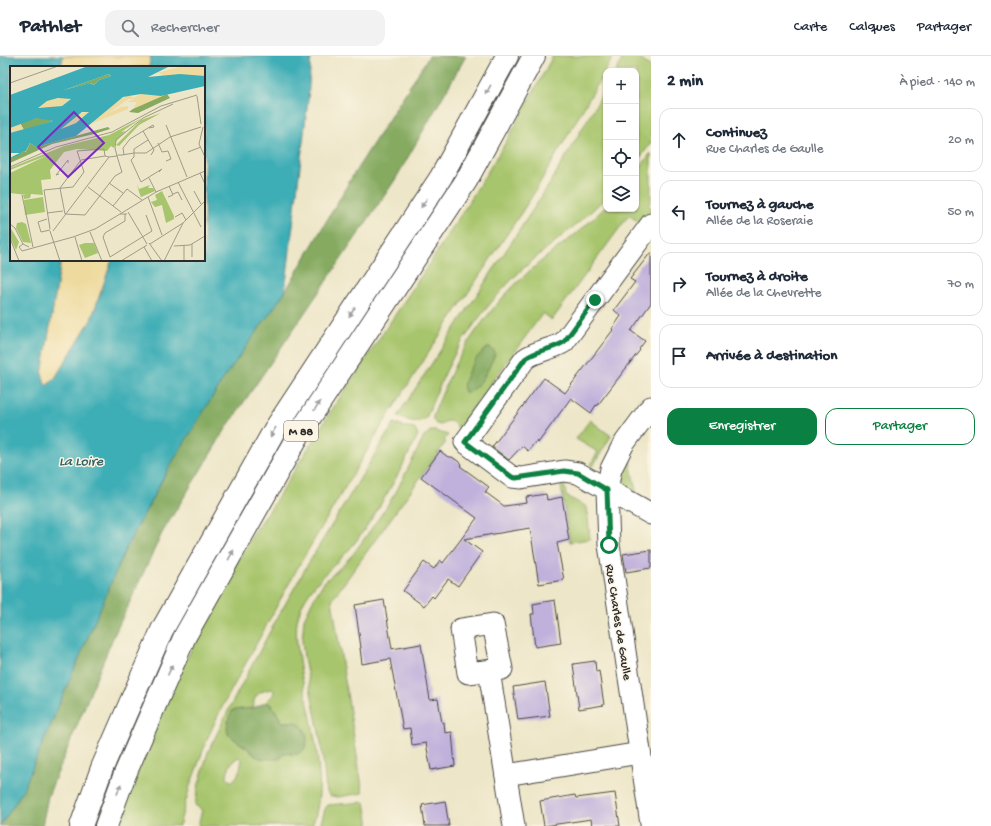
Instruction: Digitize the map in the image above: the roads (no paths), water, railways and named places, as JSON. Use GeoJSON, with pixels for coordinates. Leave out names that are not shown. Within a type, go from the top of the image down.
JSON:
{"type":"FeatureCollection","features":[{"type":"Feature","properties":{"kind":"highway","name":"M 88"},"geometry":{"type":"LineString","coordinates":[[81,826],[102,768],[162,630],[275,429],[441,177],[507,56]]}},
{"type":"Feature","properties":{"kind":"highway","name":"M 88"},"geometry":{"type":"LineString","coordinates":[[106,826],[125,774],[185,636],[299,434],[466,181],[534,56]]}},
{"type":"Feature","properties":{"kind":"street"},"geometry":{"type":"LineString","coordinates":[[651,224],[564,342],[557,346],[532,354],[525,359],[465,442],[512,477],[516,478],[564,471],[578,473],[651,514]]}},
{"type":"Feature","properties":{"kind":"street","name":"Rue Charles de Gaulle"},"geometry":{"type":"LineString","coordinates":[[651,407],[623,446],[611,469],[607,490],[609,545],[651,824]]}},
{"type":"Feature","properties":{"kind":"street"},"geometry":{"type":"LineString","coordinates":[[489,671],[514,826]]}},
{"type":"Feature","properties":{"kind":"street"},"geometry":{"type":"LineString","coordinates":[[506,775],[640,753]]}},
{"type":"Feature","properties":{"kind":"water","name":"La Loire"},"geometry":{"type":"Polygon","coordinates":[[[0,56],[63,56],[61,66],[10,66],[10,261],[61,261],[42,374],[46,386],[55,378],[91,320],[112,261],[205,261],[205,66],[149,66],[151,56],[311,56],[308,100],[285,292],[226,375],[168,469],[125,550],[22,792],[0,826],[0,56]]]}}]}
